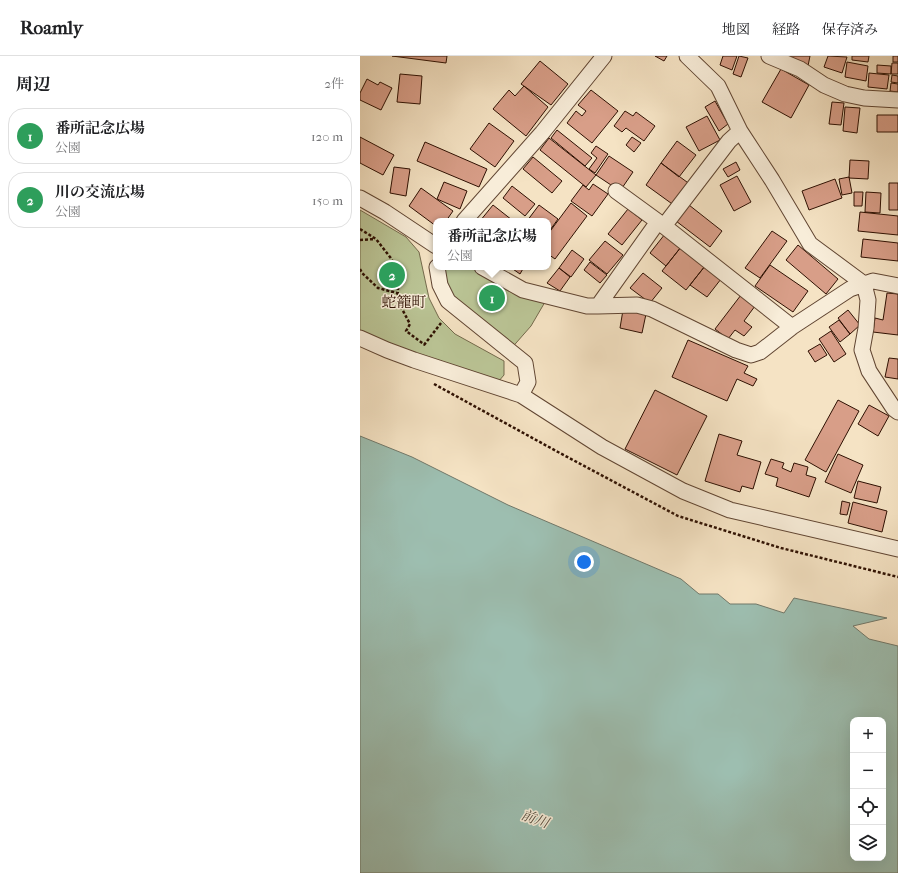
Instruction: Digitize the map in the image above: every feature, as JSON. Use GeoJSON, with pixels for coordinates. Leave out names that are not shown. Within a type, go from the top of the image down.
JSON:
{"type":"FeatureCollection","features":[{"type":"Feature","properties":{"kind":"street"},"geometry":{"type":"LineString","coordinates":[[467,218],[542,133],[604,56]]}},
{"type":"Feature","properties":{"kind":"street"},"geometry":{"type":"LineString","coordinates":[[687,56],[718,86],[740,131],[772,180],[810,244],[864,284],[868,300],[866,328],[862,350],[869,371],[894,409],[898,412]]}},
{"type":"Feature","properties":{"kind":"street"},"geometry":{"type":"LineString","coordinates":[[769,56],[800,69],[824,85],[845,94],[864,98],[898,100]]}},
{"type":"Feature","properties":{"kind":"street"},"geometry":{"type":"LineString","coordinates":[[598,306],[661,224],[729,141],[740,131]]}},
{"type":"Feature","properties":{"kind":"street"},"geometry":{"type":"LineString","coordinates":[[616,191],[661,224],[792,327]]}},
{"type":"Feature","properties":{"kind":"street"},"geometry":{"type":"LineString","coordinates":[[360,198],[385,212],[433,244]]}},
{"type":"Feature","properties":{"kind":"street"},"geometry":{"type":"LineString","coordinates":[[438,270],[440,285],[448,301],[525,363],[528,382],[521,395]]}},
{"type":"Feature","properties":{"kind":"street"},"geometry":{"type":"LineString","coordinates":[[487,270],[523,290],[587,306],[637,305],[652,309],[736,350],[751,354],[760,352],[792,327],[850,289],[873,281],[898,286]]}},
{"type":"Feature","properties":{"kind":"street"},"geometry":{"type":"LineString","coordinates":[[360,338],[414,360],[521,395],[602,447],[683,491],[730,510],[898,549]]}},
{"type":"Feature","properties":{"kind":"path"},"geometry":{"type":"LineString","coordinates":[[360,229],[375,239],[390,257],[401,275],[397,293],[399,304],[410,324],[406,331],[425,345],[441,323]]}},
{"type":"Feature","properties":{"kind":"path"},"geometry":{"type":"LineString","coordinates":[[360,240],[375,239]]}},
{"type":"Feature","properties":{"kind":"path"},"geometry":{"type":"LineString","coordinates":[[360,269],[362,273],[378,288],[397,293]]}},
{"type":"Feature","properties":{"kind":"green space"},"geometry":{"type":"Polygon","coordinates":[[[360,210],[406,237],[419,252],[429,298],[439,318],[455,334],[504,361],[504,375],[498,382],[360,334],[360,210]]]}},
{"type":"Feature","properties":{"kind":"green space"},"geometry":{"type":"Polygon","coordinates":[[[439,270],[486,270],[545,302],[531,326],[509,351],[457,310],[439,270]]]}},
{"type":"Feature","properties":{"kind":"water","name":"前川"},"geometry":{"type":"Polygon","coordinates":[[[360,436],[412,457],[508,505],[681,579],[699,594],[718,594],[730,604],[756,604],[784,613],[794,598],[887,618],[853,626],[869,639],[898,646],[898,873],[360,873],[360,436]]]}},
{"type":"Feature","properties":{"kind":"building"},"geometry":{"type":"Polygon","coordinates":[[[392,56],[447,56],[446,63],[392,56]]]}},
{"type":"Feature","properties":{"kind":"building"},"geometry":{"type":"Polygon","coordinates":[[[655,56],[667,56],[664,61],[655,56]]]}},
{"type":"Feature","properties":{"kind":"building"},"geometry":{"type":"Polygon","coordinates":[[[723,56],[737,56],[732,70],[720,65],[723,56]]]}},
{"type":"Feature","properties":{"kind":"building"},"geometry":{"type":"Polygon","coordinates":[[[739,56],[748,58],[741,77],[733,74],[739,56]]]}},
{"type":"Feature","properties":{"kind":"building"},"geometry":{"type":"Polygon","coordinates":[[[789,56],[810,56],[808,66],[788,61],[789,56]]]}},
{"type":"Feature","properties":{"kind":"building"},"geometry":{"type":"Polygon","coordinates":[[[828,56],[847,57],[842,73],[824,67],[828,56]]]}},
{"type":"Feature","properties":{"kind":"building"},"geometry":{"type":"Polygon","coordinates":[[[852,56],[869,56],[868,62],[852,60],[852,56]]]}},
{"type":"Feature","properties":{"kind":"building"},"geometry":{"type":"Polygon","coordinates":[[[893,56],[898,56],[898,62],[893,62],[893,56]]]}},
{"type":"Feature","properties":{"kind":"building"},"geometry":{"type":"Polygon","coordinates":[[[540,61],[568,84],[551,105],[521,84],[540,61]]]}},
{"type":"Feature","properties":{"kind":"building"},"geometry":{"type":"Polygon","coordinates":[[[847,62],[868,66],[866,81],[845,77],[847,62]]]}},
{"type":"Feature","properties":{"kind":"building"},"geometry":{"type":"Polygon","coordinates":[[[892,63],[898,63],[898,74],[891,74],[892,63]]]}},
{"type":"Feature","properties":{"kind":"building"},"geometry":{"type":"Polygon","coordinates":[[[877,65],[891,66],[891,74],[877,73],[877,65]]]}},
{"type":"Feature","properties":{"kind":"building"},"geometry":{"type":"Polygon","coordinates":[[[781,69],[809,85],[791,118],[762,102],[781,69]]]}},
{"type":"Feature","properties":{"kind":"building"},"geometry":{"type":"Polygon","coordinates":[[[869,73],[889,75],[887,89],[868,87],[869,73]]]}},
{"type":"Feature","properties":{"kind":"building"},"geometry":{"type":"Polygon","coordinates":[[[400,74],[422,76],[420,104],[397,102],[400,74]]]}},
{"type":"Feature","properties":{"kind":"building"},"geometry":{"type":"Polygon","coordinates":[[[892,75],[898,76],[898,83],[891,82],[892,75]]]}},
{"type":"Feature","properties":{"kind":"building"},"geometry":{"type":"Polygon","coordinates":[[[367,79],[378,85],[380,82],[392,88],[381,110],[360,100],[360,93],[367,79]]]}},
{"type":"Feature","properties":{"kind":"building"},"geometry":{"type":"Polygon","coordinates":[[[891,83],[898,84],[898,92],[890,91],[891,83]]]}},
{"type":"Feature","properties":{"kind":"building"},"geometry":{"type":"Polygon","coordinates":[[[524,86],[548,107],[526,136],[493,109],[509,90],[515,96],[524,86]]]}},
{"type":"Feature","properties":{"kind":"building"},"geometry":{"type":"Polygon","coordinates":[[[591,90],[618,111],[592,143],[567,123],[576,111],[582,116],[586,111],[578,105],[591,90]]]}},
{"type":"Feature","properties":{"kind":"building"},"geometry":{"type":"Polygon","coordinates":[[[715,101],[728,124],[719,131],[705,107],[715,101]]]}},
{"type":"Feature","properties":{"kind":"building"},"geometry":{"type":"Polygon","coordinates":[[[832,102],[844,103],[841,125],[829,124],[832,102]]]}},
{"type":"Feature","properties":{"kind":"building"},"geometry":{"type":"Polygon","coordinates":[[[845,107],[860,108],[857,133],[843,131],[845,107]]]}},
{"type":"Feature","properties":{"kind":"building"},"geometry":{"type":"Polygon","coordinates":[[[625,111],[633,116],[636,112],[655,126],[644,141],[626,128],[622,132],[614,126],[625,111]]]}},
{"type":"Feature","properties":{"kind":"building"},"geometry":{"type":"Polygon","coordinates":[[[877,115],[898,115],[898,132],[877,132],[877,115]]]}},
{"type":"Feature","properties":{"kind":"building"},"geometry":{"type":"Polygon","coordinates":[[[707,116],[720,140],[699,151],[686,127],[707,116]]]}},
{"type":"Feature","properties":{"kind":"building"},"geometry":{"type":"Polygon","coordinates":[[[489,123],[514,141],[495,167],[470,149],[489,123]]]}},
{"type":"Feature","properties":{"kind":"building"},"geometry":{"type":"Polygon","coordinates":[[[557,130],[592,158],[585,166],[551,138],[557,130]]]}},
{"type":"Feature","properties":{"kind":"building"},"geometry":{"type":"Polygon","coordinates":[[[360,137],[394,155],[383,175],[360,163],[360,137]]]}},
{"type":"Feature","properties":{"kind":"building"},"geometry":{"type":"Polygon","coordinates":[[[632,137],[641,143],[634,152],[626,145],[632,137]]]}},
{"type":"Feature","properties":{"kind":"building"},"geometry":{"type":"Polygon","coordinates":[[[549,138],[596,175],[586,187],[540,150],[549,138]]]}},
{"type":"Feature","properties":{"kind":"building"},"geometry":{"type":"Polygon","coordinates":[[[677,141],[696,155],[679,177],[661,163],[677,141]]]}},
{"type":"Feature","properties":{"kind":"building"},"geometry":{"type":"Polygon","coordinates":[[[425,142],[487,169],[479,187],[417,161],[425,142]]]}},
{"type":"Feature","properties":{"kind":"building"},"geometry":{"type":"Polygon","coordinates":[[[596,146],[608,154],[595,173],[589,169],[597,158],[591,153],[596,146]]]}},
{"type":"Feature","properties":{"kind":"building"},"geometry":{"type":"Polygon","coordinates":[[[609,156],[633,172],[620,191],[596,175],[609,156]]]}},
{"type":"Feature","properties":{"kind":"building"},"geometry":{"type":"Polygon","coordinates":[[[533,157],[562,181],[552,193],[523,169],[533,157]]]}},
{"type":"Feature","properties":{"kind":"building"},"geometry":{"type":"Polygon","coordinates":[[[850,160],[869,161],[868,179],[849,178],[850,160]]]}},
{"type":"Feature","properties":{"kind":"building"},"geometry":{"type":"Polygon","coordinates":[[[736,162],[740,170],[728,177],[723,169],[736,162]]]}},
{"type":"Feature","properties":{"kind":"building"},"geometry":{"type":"Polygon","coordinates":[[[661,163],[691,185],[675,206],[646,185],[661,163]]]}},
{"type":"Feature","properties":{"kind":"building"},"geometry":{"type":"Polygon","coordinates":[[[394,167],[410,169],[406,196],[390,193],[394,167]]]}},
{"type":"Feature","properties":{"kind":"building"},"geometry":{"type":"Polygon","coordinates":[[[737,176],[751,202],[734,211],[720,185],[737,176]]]}},
{"type":"Feature","properties":{"kind":"building"},"geometry":{"type":"Polygon","coordinates":[[[849,177],[852,193],[842,195],[839,179],[849,177]]]}},
{"type":"Feature","properties":{"kind":"building"},"geometry":{"type":"Polygon","coordinates":[[[835,179],[842,198],[809,210],[802,191],[835,179]]]}},
{"type":"Feature","properties":{"kind":"building"},"geometry":{"type":"Polygon","coordinates":[[[444,182],[467,191],[460,209],[437,199],[444,182]]]}},
{"type":"Feature","properties":{"kind":"building"},"geometry":{"type":"Polygon","coordinates":[[[889,183],[898,183],[898,210],[889,210],[889,183]]]}},
{"type":"Feature","properties":{"kind":"building"},"geometry":{"type":"Polygon","coordinates":[[[593,184],[608,194],[592,216],[571,201],[583,185],[589,190],[593,184]]]}},
{"type":"Feature","properties":{"kind":"building"},"geometry":{"type":"Polygon","coordinates":[[[512,186],[535,204],[525,216],[503,198],[512,186]]]}},
{"type":"Feature","properties":{"kind":"building"},"geometry":{"type":"Polygon","coordinates":[[[421,188],[453,211],[448,218],[433,218],[433,224],[409,206],[421,188]]]}},
{"type":"Feature","properties":{"kind":"building"},"geometry":{"type":"Polygon","coordinates":[[[854,192],[863,192],[862,206],[854,206],[854,192]]]}},
{"type":"Feature","properties":{"kind":"building"},"geometry":{"type":"Polygon","coordinates":[[[866,192],[881,193],[880,213],[865,212],[866,192]]]}},
{"type":"Feature","properties":{"kind":"building"},"geometry":{"type":"Polygon","coordinates":[[[571,203],[587,216],[555,259],[551,256],[551,230],[571,203]]]}},
{"type":"Feature","properties":{"kind":"building"},"geometry":{"type":"Polygon","coordinates":[[[493,205],[509,218],[482,218],[493,205]]]}},
{"type":"Feature","properties":{"kind":"building"},"geometry":{"type":"Polygon","coordinates":[[[539,205],[558,219],[551,229],[551,218],[529,218],[539,205]]]}},
{"type":"Feature","properties":{"kind":"building"},"geometry":{"type":"Polygon","coordinates":[[[689,205],[722,231],[710,247],[676,221],[689,205]]]}},
{"type":"Feature","properties":{"kind":"building"},"geometry":{"type":"Polygon","coordinates":[[[628,209],[642,220],[622,245],[608,234],[628,209]]]}},
{"type":"Feature","properties":{"kind":"building"},"geometry":{"type":"Polygon","coordinates":[[[860,212],[898,216],[898,235],[858,231],[860,212]]]}},
{"type":"Feature","properties":{"kind":"building"},"geometry":{"type":"Polygon","coordinates":[[[772,231],[787,241],[760,278],[745,268],[772,231]]]}},
{"type":"Feature","properties":{"kind":"building"},"geometry":{"type":"Polygon","coordinates":[[[665,234],[681,247],[666,266],[650,253],[665,234]]]}},
{"type":"Feature","properties":{"kind":"building"},"geometry":{"type":"Polygon","coordinates":[[[863,239],[898,243],[898,261],[861,257],[863,239]]]}},
{"type":"Feature","properties":{"kind":"building"},"geometry":{"type":"Polygon","coordinates":[[[605,241],[623,255],[607,274],[589,260],[605,241]]]}},
{"type":"Feature","properties":{"kind":"building"},"geometry":{"type":"Polygon","coordinates":[[[798,245],[838,279],[826,294],[786,260],[798,245]]]}},
{"type":"Feature","properties":{"kind":"building"},"geometry":{"type":"Polygon","coordinates":[[[681,247],[705,266],[686,290],[662,271],[681,247]]]}},
{"type":"Feature","properties":{"kind":"building"},"geometry":{"type":"Polygon","coordinates":[[[572,250],[584,259],[571,277],[559,268],[572,250]]]}},
{"type":"Feature","properties":{"kind":"building"},"geometry":{"type":"Polygon","coordinates":[[[590,262],[607,275],[600,283],[584,270],[590,262]]]}},
{"type":"Feature","properties":{"kind":"building"},"geometry":{"type":"Polygon","coordinates":[[[770,265],[808,291],[793,312],[755,286],[770,265]]]}},
{"type":"Feature","properties":{"kind":"building"},"geometry":{"type":"Polygon","coordinates":[[[705,266],[721,279],[707,297],[690,285],[705,266]]]}},
{"type":"Feature","properties":{"kind":"building"},"geometry":{"type":"Polygon","coordinates":[[[559,268],[570,277],[560,291],[547,283],[559,268]]]}},
{"type":"Feature","properties":{"kind":"building"},"geometry":{"type":"Polygon","coordinates":[[[514,270],[522,270],[520,274],[514,270]]]}},
{"type":"Feature","properties":{"kind":"building"},"geometry":{"type":"Polygon","coordinates":[[[643,273],[662,288],[650,303],[630,288],[643,273]]]}},
{"type":"Feature","properties":{"kind":"building"},"geometry":{"type":"Polygon","coordinates":[[[887,293],[898,294],[898,335],[873,332],[875,318],[883,320],[887,293]]]}},
{"type":"Feature","properties":{"kind":"building"},"geometry":{"type":"Polygon","coordinates":[[[741,295],[755,306],[744,321],[752,327],[744,336],[735,330],[728,339],[715,329],[741,295]]]}},
{"type":"Feature","properties":{"kind":"building"},"geometry":{"type":"Polygon","coordinates":[[[623,310],[646,314],[642,333],[620,328],[623,310]]]}},
{"type":"Feature","properties":{"kind":"building"},"geometry":{"type":"Polygon","coordinates":[[[848,310],[860,325],[850,334],[838,318],[848,310]]]}},
{"type":"Feature","properties":{"kind":"building"},"geometry":{"type":"Polygon","coordinates":[[[839,320],[850,334],[840,342],[829,327],[839,320]]]}},
{"type":"Feature","properties":{"kind":"building"},"geometry":{"type":"Polygon","coordinates":[[[831,331],[846,354],[834,362],[819,339],[831,331]]]}},
{"type":"Feature","properties":{"kind":"building"},"geometry":{"type":"Polygon","coordinates":[[[688,340],[748,366],[744,373],[757,379],[753,386],[737,379],[727,401],[672,377],[688,340]]]}},
{"type":"Feature","properties":{"kind":"building"},"geometry":{"type":"Polygon","coordinates":[[[820,344],[827,355],[815,362],[808,351],[820,344]]]}},
{"type":"Feature","properties":{"kind":"building"},"geometry":{"type":"Polygon","coordinates":[[[889,358],[898,359],[898,379],[885,377],[889,358]]]}},
{"type":"Feature","properties":{"kind":"building"},"geometry":{"type":"Polygon","coordinates":[[[655,390],[707,416],[677,475],[625,449],[655,390]]]}},
{"type":"Feature","properties":{"kind":"building"},"geometry":{"type":"Polygon","coordinates":[[[838,400],[859,411],[826,472],[805,460],[838,400]]]}},
{"type":"Feature","properties":{"kind":"building"},"geometry":{"type":"Polygon","coordinates":[[[869,405],[889,416],[878,436],[858,424],[869,405]]]}},
{"type":"Feature","properties":{"kind":"building"},"geometry":{"type":"Polygon","coordinates":[[[719,434],[742,441],[737,455],[761,462],[753,489],[742,486],[740,492],[705,481],[719,434]]]}},
{"type":"Feature","properties":{"kind":"building"},"geometry":{"type":"Polygon","coordinates":[[[838,454],[863,465],[851,493],[825,482],[838,454]]]}},
{"type":"Feature","properties":{"kind":"building"},"geometry":{"type":"Polygon","coordinates":[[[771,459],[784,463],[782,468],[791,472],[794,463],[808,467],[806,475],[816,478],[809,497],[776,486],[778,478],[765,474],[771,459]]]}},
{"type":"Feature","properties":{"kind":"building"},"geometry":{"type":"Polygon","coordinates":[[[858,481],[881,487],[877,503],[854,498],[858,481]]]}},
{"type":"Feature","properties":{"kind":"building"},"geometry":{"type":"Polygon","coordinates":[[[842,501],[850,503],[847,515],[840,514],[842,501]]]}},
{"type":"Feature","properties":{"kind":"building"},"geometry":{"type":"Polygon","coordinates":[[[853,502],[887,511],[882,532],[848,523],[853,502]]]}},
{"type":"Feature","properties":{"kind":"place","name":"川の交流広場"},"geometry":{"type":"Point","coordinates":[392,275]}},
{"type":"Feature","properties":{"kind":"place","name":"番所記念広場"},"geometry":{"type":"Point","coordinates":[492,298]}},
{"type":"Feature","properties":{"kind":"district","name":"蛇籠町"},"geometry":{"type":"Point","coordinates":[404,302]}}]}
